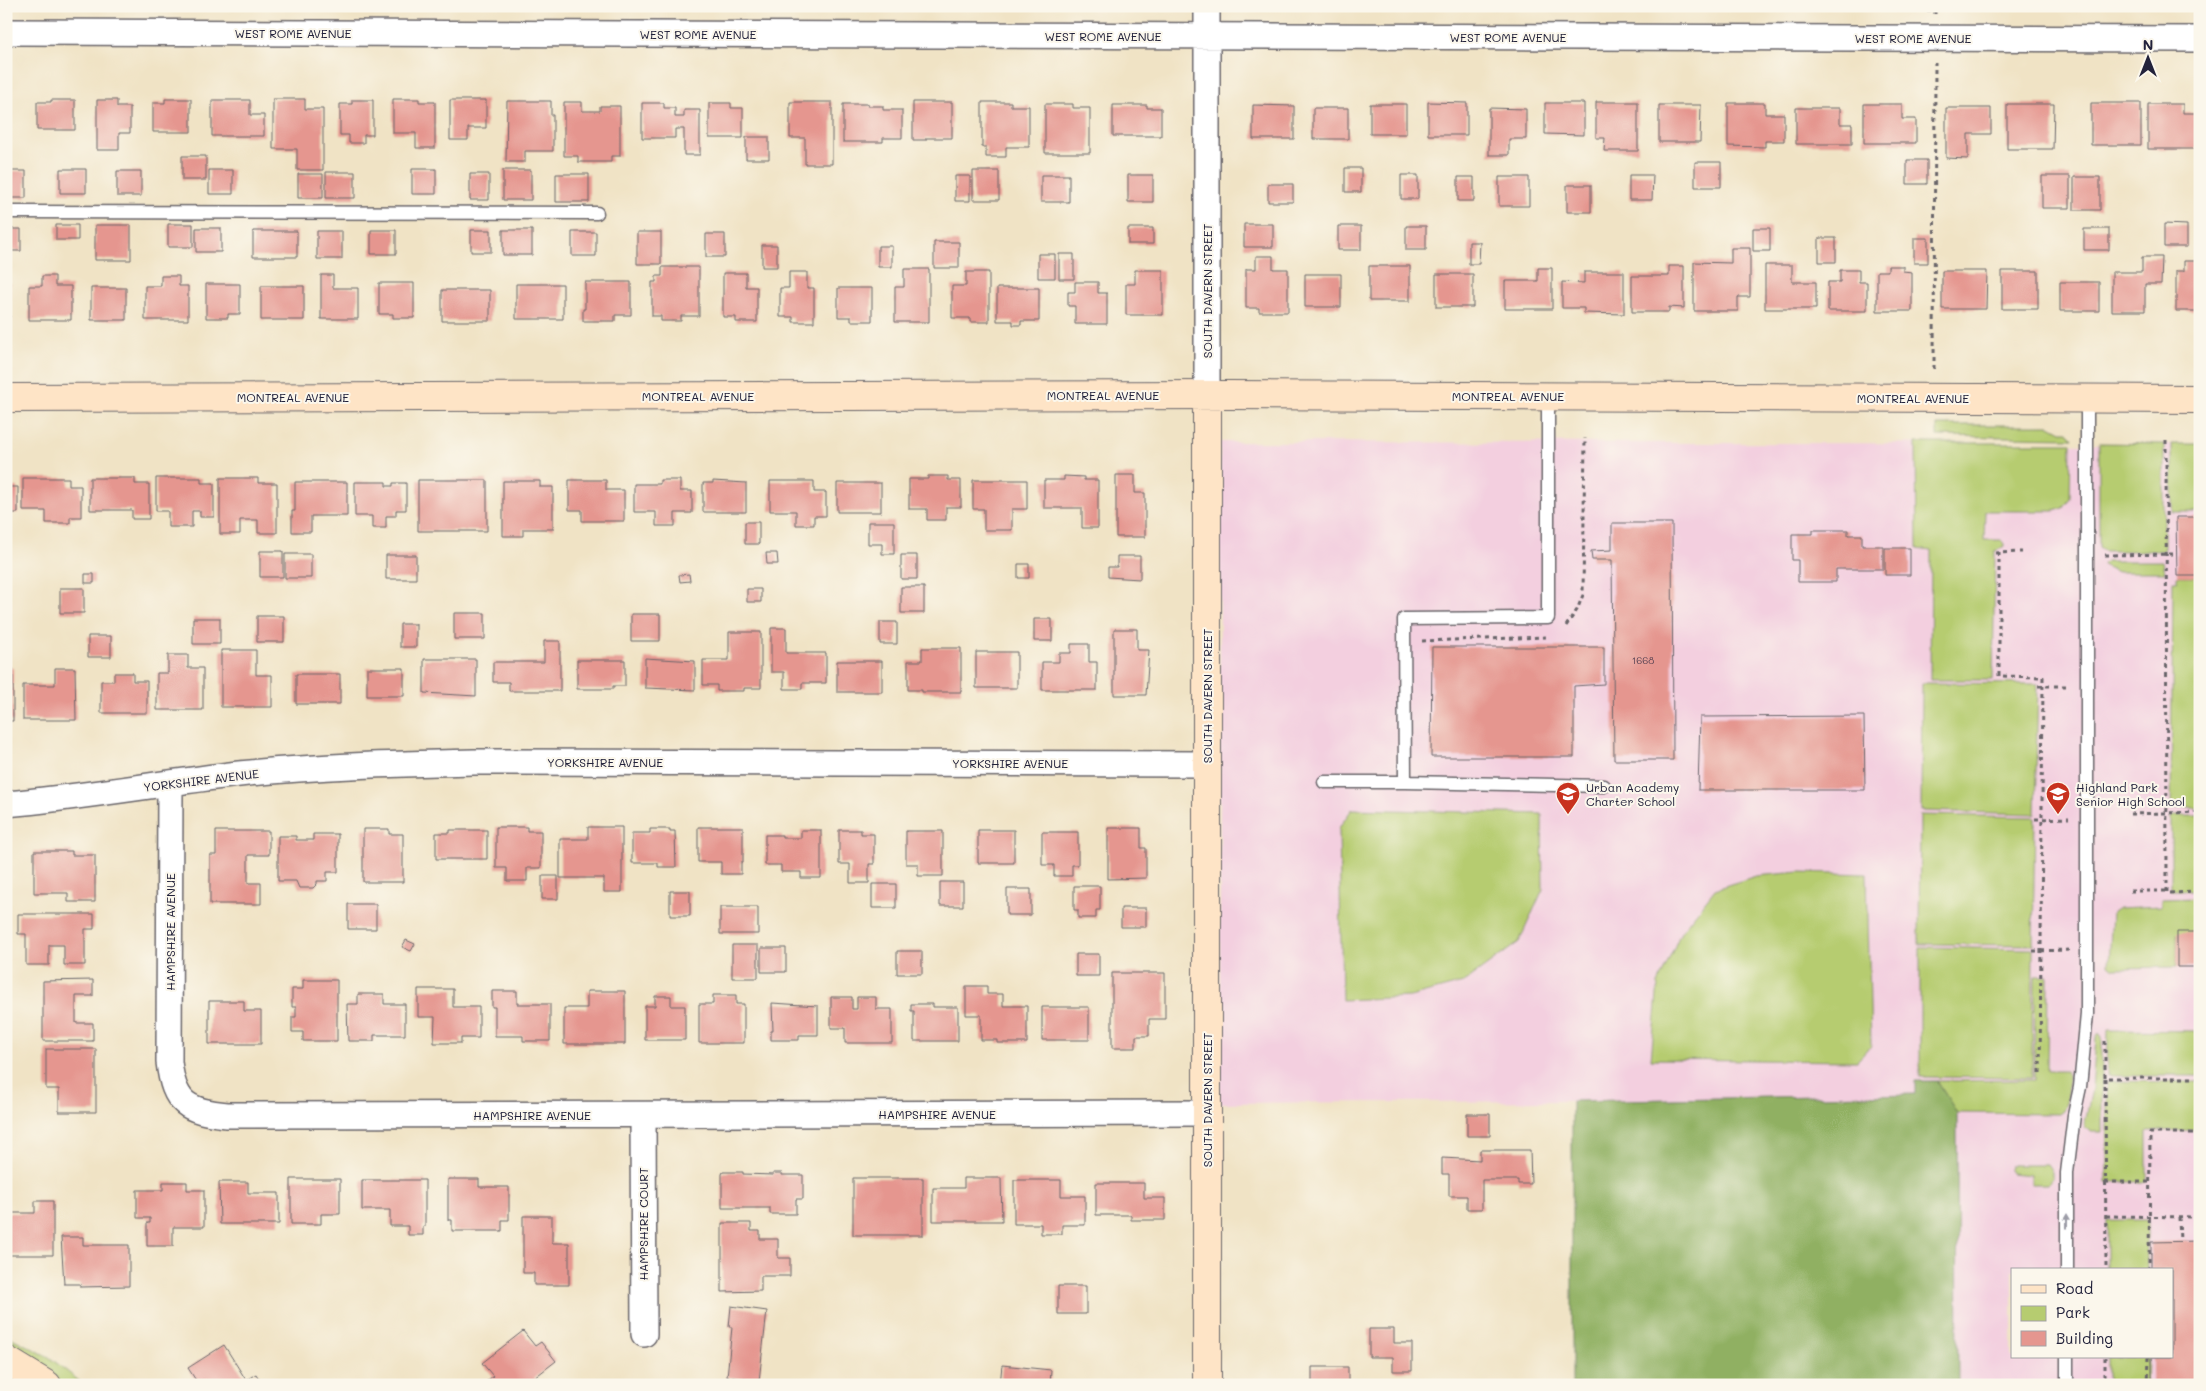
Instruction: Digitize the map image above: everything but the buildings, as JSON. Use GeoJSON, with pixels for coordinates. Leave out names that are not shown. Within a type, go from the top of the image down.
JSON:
{"type":"FeatureCollection","features":[{"type":"Feature","properties":{"kind":"street","name":"SOUTH DAVERN STREET"},"geometry":{"type":"LineString","coordinates":[[1207,6],[1207,1385]]}},
{"type":"Feature","properties":{"kind":"street","name":"WEST ROME AVENUE"},"geometry":{"type":"LineString","coordinates":[[6,32],[2200,39]]}},
{"type":"Feature","properties":{"kind":"street","name":"MONTREAL AVENUE"},"geometry":{"type":"LineString","coordinates":[[6,398],[1207,395],[2200,399]]}},
{"type":"Feature","properties":{"kind":"street","name":"YORKSHIRE AVENUE"},"geometry":{"type":"LineString","coordinates":[[6,804],[50,800],[240,774],[361,765],[474,762],[1207,764]]}},
{"type":"Feature","properties":{"kind":"street","name":"HAMPSHIRE AVENUE"},"geometry":{"type":"LineString","coordinates":[[170,783],[169,1062],[172,1084],[182,1100],[201,1112],[227,1115],[1207,1112]]}},
{"type":"Feature","properties":{"kind":"street","name":"HAMPSHIRE COURT"},"geometry":{"type":"LineString","coordinates":[[643,1115],[644,1334]]}},
{"type":"Feature","properties":{"kind":"street"},"geometry":{"type":"LineString","coordinates":[[6,1360],[47,1385]]}},
{"type":"Feature","properties":{"kind":"lane"},"geometry":{"type":"LineString","coordinates":[[6,212],[597,213]]}},
{"type":"Feature","properties":{"kind":"lane"},"geometry":{"type":"LineString","coordinates":[[1405,782],[1404,619],[1548,618],[1548,397]]}},
{"type":"Feature","properties":{"kind":"lane"},"geometry":{"type":"LineString","coordinates":[[2067,1268],[2067,1173],[2072,1148],[2074,1114],[2080,1087],[2087,1014],[2087,399]]}},
{"type":"Feature","properties":{"kind":"lane"},"geometry":{"type":"LineString","coordinates":[[1324,782],[1604,786]]}},
{"type":"Feature","properties":{"kind":"lane"},"geometry":{"type":"LineString","coordinates":[[2066,1358],[2066,1385]]}},
{"type":"Feature","properties":{"kind":"path"},"geometry":{"type":"LineString","coordinates":[[1923,6],[1923,10],[1934,10],[1934,369]]}},
{"type":"Feature","properties":{"kind":"path"},"geometry":{"type":"LineString","coordinates":[[2166,440],[2167,891]]}},
{"type":"Feature","properties":{"kind":"path"},"geometry":{"type":"LineString","coordinates":[[2022,552],[1997,553],[1999,676],[2043,677],[2040,1077]]}},
{"type":"Feature","properties":{"kind":"path"},"geometry":{"type":"LineString","coordinates":[[2087,555],[2177,554]]}},
{"type":"Feature","properties":{"kind":"path"},"geometry":{"type":"LineString","coordinates":[[2038,686],[2087,686]]}},
{"type":"Feature","properties":{"kind":"path"},"geometry":{"type":"LineString","coordinates":[[2130,814],[2200,812]]}},
{"type":"Feature","properties":{"kind":"path"},"geometry":{"type":"LineString","coordinates":[[2035,819],[2087,818]]}},
{"type":"Feature","properties":{"kind":"path"},"geometry":{"type":"LineString","coordinates":[[2130,891],[2200,892]]}},
{"type":"Feature","properties":{"kind":"path"},"geometry":{"type":"LineString","coordinates":[[2033,951],[2087,950]]}},
{"type":"Feature","properties":{"kind":"path"},"geometry":{"type":"LineString","coordinates":[[2087,1014],[2105,1032],[2106,1268]]}},
{"type":"Feature","properties":{"kind":"path"},"geometry":{"type":"LineString","coordinates":[[2105,1078],[2200,1078]]}},
{"type":"Feature","properties":{"kind":"path"},"geometry":{"type":"LineString","coordinates":[[2149,1268],[2150,1133],[2200,1133]]}},
{"type":"Feature","properties":{"kind":"path"},"geometry":{"type":"LineString","coordinates":[[2106,1182],[2150,1182]]}},
{"type":"Feature","properties":{"kind":"path"},"geometry":{"type":"LineString","coordinates":[[2106,1216],[2200,1217]]}},
{"type":"Feature","properties":{"kind":"path"},"geometry":{"type":"LineString","coordinates":[[2179,1217],[2180,1242]]}},
{"type":"Feature","properties":{"kind":"path"},"geometry":{"type":"LineString","coordinates":[[2105,1358],[2105,1385]]}},
{"type":"Feature","properties":{"kind":"path"},"geometry":{"type":"LineString","coordinates":[[2148,1385],[2149,1358]]}},
{"type":"Feature","properties":{"kind":"shaded area","name":"Urban Academy Charter School"},"geometry":{"type":"Polygon","coordinates":[[[1220,442],[2200,444],[2200,1385],[1925,1385],[1915,1094],[1572,1101],[1220,1103],[1220,442]]]}},
{"type":"Feature","properties":{"kind":"green space"},"geometry":{"type":"Polygon","coordinates":[[[1937,425],[2050,425],[2061,431],[2068,431],[2073,438],[1937,436],[1937,425]]]}},
{"type":"Feature","properties":{"kind":"green space"},"geometry":{"type":"Polygon","coordinates":[[[1916,443],[2071,443],[2070,498],[2064,508],[2054,511],[1985,511],[1984,540],[2002,540],[2005,544],[2005,547],[1995,551],[1993,680],[1930,680],[1931,551],[1917,549],[1916,443]]]}},
{"type":"Feature","properties":{"kind":"green space"},"geometry":{"type":"Polygon","coordinates":[[[2099,443],[2164,444],[2164,551],[2105,551],[2099,547],[2099,443]]]}},
{"type":"Feature","properties":{"kind":"green space"},"geometry":{"type":"Polygon","coordinates":[[[2172,444],[2200,444],[2200,512],[2172,512],[2172,444]]]}},
{"type":"Feature","properties":{"kind":"green space"},"geometry":{"type":"Polygon","coordinates":[[[2106,561],[2163,561],[2165,572],[2118,572],[2104,566],[2103,564],[2106,561]]]}},
{"type":"Feature","properties":{"kind":"green space"},"geometry":{"type":"Polygon","coordinates":[[[2177,576],[2200,576],[2200,808],[2171,808],[2173,581],[2177,581],[2177,576]]]}},
{"type":"Feature","properties":{"kind":"green space"},"geometry":{"type":"Polygon","coordinates":[[[1922,683],[2038,684],[2035,814],[1921,811],[1922,683]]]}},
{"type":"Feature","properties":{"kind":"green space"},"geometry":{"type":"Polygon","coordinates":[[[1352,809],[1542,814],[1543,889],[1519,942],[1463,983],[1410,997],[1342,1000],[1339,828],[1352,809]]]}},
{"type":"Feature","properties":{"kind":"green space"},"geometry":{"type":"Polygon","coordinates":[[[1920,815],[2035,817],[2033,945],[1919,944],[1920,815]]]}},
{"type":"Feature","properties":{"kind":"green space"},"geometry":{"type":"Polygon","coordinates":[[[2171,816],[2200,816],[2200,890],[2171,890],[2171,816]]]}},
{"type":"Feature","properties":{"kind":"green space"},"geometry":{"type":"Polygon","coordinates":[[[1800,872],[1867,874],[1871,1046],[1857,1061],[1651,1059],[1658,984],[1681,932],[1715,889],[1756,876],[1800,872]]]}},
{"type":"Feature","properties":{"kind":"green space"},"geometry":{"type":"Polygon","coordinates":[[[2200,898],[2200,932],[2177,933],[2177,967],[2114,968],[2109,964],[2112,912],[2118,908],[2162,906],[2162,899],[2200,898]]]}},
{"type":"Feature","properties":{"kind":"green space"},"geometry":{"type":"Polygon","coordinates":[[[1920,947],[2033,949],[2032,1078],[1920,1077],[1920,947]]]}},
{"type":"Feature","properties":{"kind":"green space"},"geometry":{"type":"Polygon","coordinates":[[[2035,976],[2048,976],[2047,1071],[2065,1071],[2067,1075],[2068,1091],[2063,1111],[2059,1114],[1957,1113],[1937,1081],[2034,1080],[2035,976]]]}},
{"type":"Feature","properties":{"kind":"green space"},"geometry":{"type":"Polygon","coordinates":[[[2108,1030],[2200,1031],[2200,1076],[2107,1076],[2108,1030]]]}},
{"type":"Feature","properties":{"kind":"green space"},"geometry":{"type":"Polygon","coordinates":[[[2099,1034],[2102,1038],[2102,1132],[2092,1132],[2085,1127],[2085,1122],[2092,1089],[2096,1038],[2099,1034]]]}},
{"type":"Feature","properties":{"kind":"green space"},"geometry":{"type":"Polygon","coordinates":[[[1915,1081],[1937,1081],[1957,1113],[1958,1385],[1925,1385],[1925,1380],[1717,1382],[1717,1385],[1572,1385],[1572,1101],[1915,1094],[1915,1081]]]}},
{"type":"Feature","properties":{"kind":"green space"},"geometry":{"type":"Polygon","coordinates":[[[2107,1081],[2200,1082],[2200,1130],[2147,1131],[2147,1182],[2107,1182],[2107,1081]]]}},
{"type":"Feature","properties":{"kind":"green space"},"geometry":{"type":"Polygon","coordinates":[[[2013,1165],[2047,1165],[2052,1172],[2052,1178],[2047,1184],[2031,1184],[2031,1175],[2011,1173],[2009,1167],[2013,1165]]]}},
{"type":"Feature","properties":{"kind":"green space"},"geometry":{"type":"Polygon","coordinates":[[[2107,1220],[2147,1220],[2147,1268],[2107,1268],[2107,1220]]]}},
{"type":"Feature","properties":{"kind":"green space"},"geometry":{"type":"Polygon","coordinates":[[[6,1335],[49,1357],[84,1385],[6,1385],[6,1335]]]}},
{"type":"Feature","properties":{"kind":"green space"},"geometry":{"type":"Polygon","coordinates":[[[2107,1358],[2147,1358],[2146,1385],[2107,1385],[2107,1358]]]}},
{"type":"Feature","properties":{"kind":"place","name":"Urban Academy Charter School"},"geometry":{"type":"Point","coordinates":[1568,815]}},
{"type":"Feature","properties":{"kind":"place","name":"Highland Park Senior High School"},"geometry":{"type":"Point","coordinates":[2058,815]}}]}
